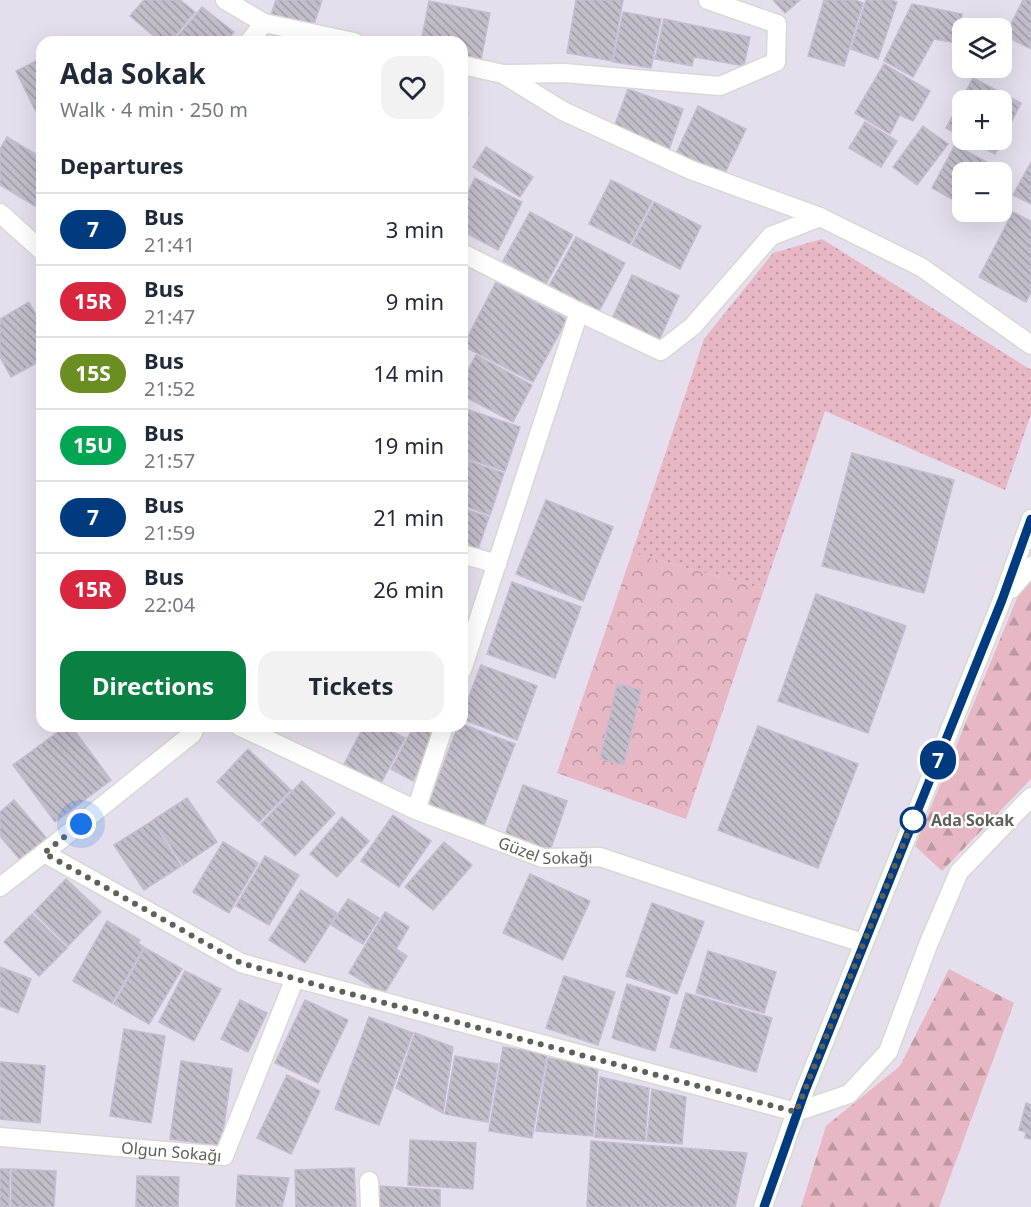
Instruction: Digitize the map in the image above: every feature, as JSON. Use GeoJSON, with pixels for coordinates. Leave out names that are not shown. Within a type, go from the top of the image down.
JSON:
{"type":"FeatureCollection","features":[{"type":"Feature","properties":{"kind":"street"},"geometry":{"type":"LineString","coordinates":[[225,0],[264,23],[326,36]]}},
{"type":"Feature","properties":{"kind":"street"},"geometry":{"type":"LineString","coordinates":[[468,66],[503,74],[564,73],[720,86],[776,62],[777,24],[708,0]]}},
{"type":"Feature","properties":{"kind":"street"},"geometry":{"type":"LineString","coordinates":[[254,36],[264,23]]}},
{"type":"Feature","properties":{"kind":"street"},"geometry":{"type":"LineString","coordinates":[[503,74],[563,111],[681,165],[820,217],[921,267],[1031,345]]}},
{"type":"Feature","properties":{"kind":"street"},"geometry":{"type":"LineString","coordinates":[[0,213],[36,246]]}},
{"type":"Feature","properties":{"kind":"street"},"geometry":{"type":"LineString","coordinates":[[468,256],[661,351],[693,326],[771,236],[820,217]]}},
{"type":"Feature","properties":{"kind":"street"},"geometry":{"type":"LineString","coordinates":[[468,651],[579,312]]}},
{"type":"Feature","properties":{"kind":"street"},"geometry":{"type":"LineString","coordinates":[[764,1207],[796,1112],[1002,600],[1031,519]]}},
{"type":"Feature","properties":{"kind":"street"},"geometry":{"type":"LineString","coordinates":[[468,556],[496,564]]}},
{"type":"Feature","properties":{"kind":"street"},"geometry":{"type":"LineString","coordinates":[[1002,600],[1031,566]]}},
{"type":"Feature","properties":{"kind":"street"},"geometry":{"type":"LineString","coordinates":[[0,887],[193,732]]}},
{"type":"Feature","properties":{"kind":"street","name":"Güzel Sokağı"},"geometry":{"type":"LineString","coordinates":[[252,732],[416,810],[543,858],[600,857],[863,944]]}},
{"type":"Feature","properties":{"kind":"street"},"geometry":{"type":"LineString","coordinates":[[416,810],[442,732]]}},
{"type":"Feature","properties":{"kind":"street"},"geometry":{"type":"LineString","coordinates":[[44,853],[241,963],[796,1112],[849,1094],[888,1052],[928,945],[959,872],[1031,797]]}},
{"type":"Feature","properties":{"kind":"street","name":"Olgun Sokağı"},"geometry":{"type":"LineString","coordinates":[[0,1137],[224,1156],[295,978]]}},
{"type":"Feature","properties":{"kind":"street"},"geometry":{"type":"LineString","coordinates":[[369,1180],[370,1207]]}},
{"type":"Feature","properties":{"kind":"green space"},"geometry":{"type":"Polygon","coordinates":[[[822,239],[1031,370],[1031,414],[1005,490],[825,411],[764,589],[632,553],[704,339],[773,253],[822,239]]]}},
{"type":"Feature","properties":{"kind":"green space"},"geometry":{"type":"Polygon","coordinates":[[[632,553],[764,589],[686,819],[557,773],[632,553]]]}},
{"type":"Feature","properties":{"kind":"green space"},"geometry":{"type":"Polygon","coordinates":[[[1031,564],[1031,779],[942,871],[915,846],[1031,564]]]}},
{"type":"Feature","properties":{"kind":"green space"},"geometry":{"type":"Polygon","coordinates":[[[949,969],[1014,1003],[939,1207],[801,1207],[826,1126],[900,1066],[949,969]]]}},
{"type":"Feature","properties":{"kind":"building"},"geometry":{"type":"Polygon","coordinates":[[[144,0],[180,0],[195,12],[175,36],[154,36],[130,16],[144,0]]]}},
{"type":"Feature","properties":{"kind":"building"},"geometry":{"type":"Polygon","coordinates":[[[276,0],[322,0],[312,30],[271,15],[276,0]]]}},
{"type":"Feature","properties":{"kind":"building"},"geometry":{"type":"Polygon","coordinates":[[[576,0],[623,0],[612,61],[567,53],[576,0]]]}},
{"type":"Feature","properties":{"kind":"building"},"geometry":{"type":"Polygon","coordinates":[[[773,0],[800,0],[785,13],[773,0]]]}},
{"type":"Feature","properties":{"kind":"building"},"geometry":{"type":"Polygon","coordinates":[[[824,0],[855,0],[863,3],[844,66],[808,56],[824,0]]]}},
{"type":"Feature","properties":{"kind":"building"},"geometry":{"type":"Polygon","coordinates":[[[866,0],[897,2],[878,59],[851,49],[866,0]]]}},
{"type":"Feature","properties":{"kind":"building"},"geometry":{"type":"Polygon","coordinates":[[[1023,0],[1031,0],[1031,49],[1012,40],[1012,22],[1023,0]]]}},
{"type":"Feature","properties":{"kind":"building"},"geometry":{"type":"Polygon","coordinates":[[[429,1],[490,13],[480,65],[468,63],[468,36],[422,36],[429,1]]]}},
{"type":"Feature","properties":{"kind":"building"},"geometry":{"type":"Polygon","coordinates":[[[912,4],[962,14],[961,18],[952,18],[952,42],[934,39],[913,77],[884,61],[912,4]]]}},
{"type":"Feature","properties":{"kind":"building"},"geometry":{"type":"Polygon","coordinates":[[[202,7],[234,32],[231,36],[178,36],[202,7]]]}},
{"type":"Feature","properties":{"kind":"building"},"geometry":{"type":"Polygon","coordinates":[[[623,12],[661,19],[651,68],[613,62],[623,12]]]}},
{"type":"Feature","properties":{"kind":"building"},"geometry":{"type":"Polygon","coordinates":[[[664,19],[750,37],[744,66],[694,57],[692,66],[655,59],[664,19]]]}},
{"type":"Feature","properties":{"kind":"building"},"geometry":{"type":"Polygon","coordinates":[[[36,61],[36,112],[16,71],[36,61]]]}},
{"type":"Feature","properties":{"kind":"building"},"geometry":{"type":"Polygon","coordinates":[[[884,64],[930,91],[913,121],[900,115],[890,134],[855,113],[884,64]]]}},
{"type":"Feature","properties":{"kind":"building"},"geometry":{"type":"Polygon","coordinates":[[[973,78],[996,90],[967,90],[973,78]]]}},
{"type":"Feature","properties":{"kind":"building"},"geometry":{"type":"Polygon","coordinates":[[[628,89],[683,109],[669,150],[613,130],[628,89]]]}},
{"type":"Feature","properties":{"kind":"building"},"geometry":{"type":"Polygon","coordinates":[[[1012,98],[1021,103],[1012,121],[1012,98]]]}},
{"type":"Feature","properties":{"kind":"building"},"geometry":{"type":"Polygon","coordinates":[[[698,106],[746,129],[723,177],[676,154],[698,106]]]}},
{"type":"Feature","properties":{"kind":"building"},"geometry":{"type":"Polygon","coordinates":[[[952,117],[952,131],[946,128],[952,117]]]}},
{"type":"Feature","properties":{"kind":"building"},"geometry":{"type":"Polygon","coordinates":[[[865,122],[897,141],[881,167],[849,148],[865,122]]]}},
{"type":"Feature","properties":{"kind":"building"},"geometry":{"type":"Polygon","coordinates":[[[923,126],[948,144],[917,185],[893,167],[923,126]]]}},
{"type":"Feature","properties":{"kind":"building"},"geometry":{"type":"Polygon","coordinates":[[[7,137],[36,154],[35,206],[0,185],[0,149],[7,137]]]}},
{"type":"Feature","properties":{"kind":"building"},"geometry":{"type":"Polygon","coordinates":[[[486,147],[533,177],[520,197],[473,167],[486,147]]]}},
{"type":"Feature","properties":{"kind":"building"},"geometry":{"type":"Polygon","coordinates":[[[952,150],[964,150],[986,162],[952,162],[952,199],[932,188],[952,150]]]}},
{"type":"Feature","properties":{"kind":"building"},"geometry":{"type":"Polygon","coordinates":[[[1031,162],[1031,204],[1013,195],[1031,162]]]}},
{"type":"Feature","properties":{"kind":"building"},"geometry":{"type":"Polygon","coordinates":[[[475,178],[522,202],[498,250],[468,234],[468,192],[475,178]]]}},
{"type":"Feature","properties":{"kind":"building"},"geometry":{"type":"Polygon","coordinates":[[[611,180],[652,201],[630,244],[589,224],[611,180]]]}},
{"type":"Feature","properties":{"kind":"building"},"geometry":{"type":"Polygon","coordinates":[[[654,202],[701,226],[680,269],[632,245],[654,202]]]}},
{"type":"Feature","properties":{"kind":"building"},"geometry":{"type":"Polygon","coordinates":[[[530,212],[573,235],[546,284],[503,261],[530,212]]]}},
{"type":"Feature","properties":{"kind":"building"},"geometry":{"type":"Polygon","coordinates":[[[1013,212],[1031,221],[1031,292],[1026,302],[979,277],[1008,222],[1012,222],[1013,212]]]}},
{"type":"Feature","properties":{"kind":"building"},"geometry":{"type":"Polygon","coordinates":[[[576,237],[625,263],[598,313],[549,286],[576,237]]]}},
{"type":"Feature","properties":{"kind":"building"},"geometry":{"type":"Polygon","coordinates":[[[632,275],[679,296],[657,345],[610,323],[632,275]]]}},
{"type":"Feature","properties":{"kind":"building"},"geometry":{"type":"Polygon","coordinates":[[[496,282],[567,319],[533,382],[468,349],[468,336],[496,282]]]}},
{"type":"Feature","properties":{"kind":"building"},"geometry":{"type":"Polygon","coordinates":[[[29,302],[36,315],[36,363],[11,377],[0,357],[0,319],[29,302]]]}},
{"type":"Feature","properties":{"kind":"building"},"geometry":{"type":"Polygon","coordinates":[[[476,355],[532,385],[513,422],[468,398],[468,370],[476,355]]]}},
{"type":"Feature","properties":{"kind":"building"},"geometry":{"type":"Polygon","coordinates":[[[469,410],[520,427],[505,471],[468,459],[469,410]]]}},
{"type":"Feature","properties":{"kind":"building"},"geometry":{"type":"Polygon","coordinates":[[[852,453],[954,480],[924,593],[822,566],[852,453]]]}},
{"type":"Feature","properties":{"kind":"building"},"geometry":{"type":"Polygon","coordinates":[[[468,461],[504,473],[490,515],[468,507],[468,461]]]}},
{"type":"Feature","properties":{"kind":"building"},"geometry":{"type":"Polygon","coordinates":[[[546,500],[613,527],[583,601],[516,574],[546,500]]]}},
{"type":"Feature","properties":{"kind":"building"},"geometry":{"type":"Polygon","coordinates":[[[468,510],[489,517],[477,552],[468,549],[468,510]]]}},
{"type":"Feature","properties":{"kind":"building"},"geometry":{"type":"Polygon","coordinates":[[[512,582],[581,607],[555,678],[487,654],[512,582]]]}},
{"type":"Feature","properties":{"kind":"building"},"geometry":{"type":"Polygon","coordinates":[[[816,594],[906,626],[868,733],[778,701],[816,594]]]}},
{"type":"Feature","properties":{"kind":"building"},"geometry":{"type":"Polygon","coordinates":[[[481,665],[537,686],[517,740],[468,721],[468,699],[481,665]]]}},
{"type":"Feature","properties":{"kind":"building"},"geometry":{"type":"Polygon","coordinates":[[[617,684],[641,690],[624,765],[600,759],[617,684]]]}},
{"type":"Feature","properties":{"kind":"building"},"geometry":{"type":"Polygon","coordinates":[[[468,726],[515,744],[483,828],[427,807],[456,732],[468,732],[468,726]]]}},
{"type":"Feature","properties":{"kind":"building"},"geometry":{"type":"Polygon","coordinates":[[[758,726],[858,764],[818,868],[718,830],[758,726]]]}},
{"type":"Feature","properties":{"kind":"building"},"geometry":{"type":"Polygon","coordinates":[[[58,732],[75,732],[111,780],[55,822],[13,765],[58,732]]]}},
{"type":"Feature","properties":{"kind":"building"},"geometry":{"type":"Polygon","coordinates":[[[361,732],[394,732],[405,738],[380,785],[343,766],[361,732]]]}},
{"type":"Feature","properties":{"kind":"building"},"geometry":{"type":"Polygon","coordinates":[[[411,732],[438,734],[413,781],[391,769],[411,732]]]}},
{"type":"Feature","properties":{"kind":"building"},"geometry":{"type":"Polygon","coordinates":[[[248,749],[291,790],[259,822],[217,782],[248,749]]]}},
{"type":"Feature","properties":{"kind":"building"},"geometry":{"type":"Polygon","coordinates":[[[302,781],[335,813],[295,856],[261,824],[302,781]]]}},
{"type":"Feature","properties":{"kind":"building"},"geometry":{"type":"Polygon","coordinates":[[[523,785],[567,801],[550,851],[505,835],[523,785]]]}},
{"type":"Feature","properties":{"kind":"building"},"geometry":{"type":"Polygon","coordinates":[[[187,798],[217,842],[183,865],[153,820],[187,798]]]}},
{"type":"Feature","properties":{"kind":"building"},"geometry":{"type":"Polygon","coordinates":[[[14,800],[48,840],[22,862],[0,836],[0,812],[14,800]]]}},
{"type":"Feature","properties":{"kind":"building"},"geometry":{"type":"Polygon","coordinates":[[[393,815],[431,841],[399,887],[361,861],[393,815]]]}},
{"type":"Feature","properties":{"kind":"building"},"geometry":{"type":"Polygon","coordinates":[[[342,817],[369,841],[337,877],[310,854],[342,817]]]}},
{"type":"Feature","properties":{"kind":"building"},"geometry":{"type":"Polygon","coordinates":[[[152,821],[181,866],[144,890],[114,845],[152,821]]]}},
{"type":"Feature","properties":{"kind":"building"},"geometry":{"type":"Polygon","coordinates":[[[223,842],[258,863],[229,913],[193,892],[223,842]]]}},
{"type":"Feature","properties":{"kind":"building"},"geometry":{"type":"Polygon","coordinates":[[[444,842],[472,865],[433,910],[405,887],[444,842]]]}},
{"type":"Feature","properties":{"kind":"building"},"geometry":{"type":"Polygon","coordinates":[[[265,856],[299,875],[269,925],[236,906],[265,856]]]}},
{"type":"Feature","properties":{"kind":"building"},"geometry":{"type":"Polygon","coordinates":[[[530,874],[590,901],[563,960],[503,933],[530,874]]]}},
{"type":"Feature","properties":{"kind":"building"},"geometry":{"type":"Polygon","coordinates":[[[66,879],[101,912],[68,946],[34,912],[66,879]]]}},
{"type":"Feature","properties":{"kind":"building"},"geometry":{"type":"Polygon","coordinates":[[[301,890],[337,913],[305,963],[269,940],[301,890]]]}},
{"type":"Feature","properties":{"kind":"building"},"geometry":{"type":"Polygon","coordinates":[[[348,899],[379,918],[363,944],[331,925],[348,899]]]}},
{"type":"Feature","properties":{"kind":"building"},"geometry":{"type":"Polygon","coordinates":[[[652,903],[704,922],[677,994],[626,976],[652,903]]]}},
{"type":"Feature","properties":{"kind":"building"},"geometry":{"type":"Polygon","coordinates":[[[385,912],[409,927],[396,949],[407,956],[384,994],[349,973],[385,912]]]}},
{"type":"Feature","properties":{"kind":"building"},"geometry":{"type":"Polygon","coordinates":[[[32,914],[67,948],[39,976],[4,942],[32,914]]]}},
{"type":"Feature","properties":{"kind":"building"},"geometry":{"type":"Polygon","coordinates":[[[107,921],[140,940],[138,943],[144,947],[112,1003],[73,981],[107,921]]]}},
{"type":"Feature","properties":{"kind":"building"},"geometry":{"type":"Polygon","coordinates":[[[145,948],[182,969],[149,1024],[114,1004],[145,948]]]}},
{"type":"Feature","properties":{"kind":"building"},"geometry":{"type":"Polygon","coordinates":[[[708,951],[776,972],[764,1013],[696,993],[708,951]]]}},
{"type":"Feature","properties":{"kind":"building"},"geometry":{"type":"Polygon","coordinates":[[[0,967],[31,979],[18,1013],[0,1006],[0,967]]]}},
{"type":"Feature","properties":{"kind":"building"},"geometry":{"type":"Polygon","coordinates":[[[185,971],[221,989],[194,1041],[159,1022],[185,971]]]}},
{"type":"Feature","properties":{"kind":"building"},"geometry":{"type":"Polygon","coordinates":[[[564,976],[615,992],[598,1045],[546,1028],[564,976]]]}},
{"type":"Feature","properties":{"kind":"building"},"geometry":{"type":"Polygon","coordinates":[[[627,984],[670,997],[655,1051],[612,1038],[627,984]]]}},
{"type":"Feature","properties":{"kind":"building"},"geometry":{"type":"Polygon","coordinates":[[[686,993],[772,1018],[756,1072],[670,1047],[686,993]]]}},
{"type":"Feature","properties":{"kind":"building"},"geometry":{"type":"Polygon","coordinates":[[[240,1000],[267,1013],[248,1052],[221,1039],[240,1000]]]}},
{"type":"Feature","properties":{"kind":"building"},"geometry":{"type":"Polygon","coordinates":[[[305,1000],[348,1020],[318,1083],[275,1063],[305,1000]]]}},
{"type":"Feature","properties":{"kind":"building"},"geometry":{"type":"Polygon","coordinates":[[[369,1017],[413,1033],[379,1125],[335,1109],[369,1017]]]}},
{"type":"Feature","properties":{"kind":"building"},"geometry":{"type":"Polygon","coordinates":[[[124,1029],[165,1036],[151,1123],[110,1116],[124,1029]]]}},
{"type":"Feature","properties":{"kind":"building"},"geometry":{"type":"Polygon","coordinates":[[[415,1033],[453,1047],[443,1113],[396,1088],[415,1033]]]}},
{"type":"Feature","properties":{"kind":"building"},"geometry":{"type":"Polygon","coordinates":[[[503,1047],[547,1054],[532,1138],[489,1131],[503,1047]]]}},
{"type":"Feature","properties":{"kind":"building"},"geometry":{"type":"Polygon","coordinates":[[[455,1056],[498,1064],[488,1122],[445,1114],[455,1056]]]}},
{"type":"Feature","properties":{"kind":"building"},"geometry":{"type":"Polygon","coordinates":[[[548,1058],[598,1066],[593,1136],[536,1131],[548,1058]]]}},
{"type":"Feature","properties":{"kind":"building"},"geometry":{"type":"Polygon","coordinates":[[[181,1061],[232,1069],[221,1146],[170,1139],[181,1061]]]}},
{"type":"Feature","properties":{"kind":"building"},"geometry":{"type":"Polygon","coordinates":[[[0,1062],[45,1066],[40,1123],[0,1119],[0,1062]]]}},
{"type":"Feature","properties":{"kind":"building"},"geometry":{"type":"Polygon","coordinates":[[[287,1075],[320,1091],[291,1154],[257,1138],[287,1075]]]}},
{"type":"Feature","properties":{"kind":"building"},"geometry":{"type":"Polygon","coordinates":[[[600,1077],[649,1088],[645,1141],[595,1137],[600,1077]]]}},
{"type":"Feature","properties":{"kind":"building"},"geometry":{"type":"Polygon","coordinates":[[[652,1089],[686,1097],[682,1144],[647,1141],[652,1089]]]}},
{"type":"Feature","properties":{"kind":"building"},"geometry":{"type":"Polygon","coordinates":[[[1026,1103],[1031,1105],[1031,1139],[1025,1138],[1026,1132],[1019,1130],[1026,1103]]]}},
{"type":"Feature","properties":{"kind":"building"},"geometry":{"type":"Polygon","coordinates":[[[410,1140],[476,1143],[473,1189],[408,1185],[410,1140]]]}},
{"type":"Feature","properties":{"kind":"building"},"geometry":{"type":"Polygon","coordinates":[[[591,1141],[747,1153],[735,1207],[587,1207],[591,1141]]]}},
{"type":"Feature","properties":{"kind":"building"},"geometry":{"type":"Polygon","coordinates":[[[354,1168],[356,1207],[296,1207],[295,1170],[354,1168]]]}},
{"type":"Feature","properties":{"kind":"building"},"geometry":{"type":"Polygon","coordinates":[[[0,1169],[10,1169],[9,1207],[0,1207],[0,1169]]]}},
{"type":"Feature","properties":{"kind":"building"},"geometry":{"type":"Polygon","coordinates":[[[12,1169],[56,1171],[54,1207],[11,1207],[12,1169]]]}},
{"type":"Feature","properties":{"kind":"building"},"geometry":{"type":"Polygon","coordinates":[[[238,1175],[289,1178],[282,1207],[236,1207],[238,1175]]]}},
{"type":"Feature","properties":{"kind":"building"},"geometry":{"type":"Polygon","coordinates":[[[137,1176],[179,1177],[178,1207],[136,1207],[137,1176]]]}},
{"type":"Feature","properties":{"kind":"building"},"geometry":{"type":"Polygon","coordinates":[[[380,1186],[440,1190],[440,1207],[379,1207],[380,1186]]]}},
{"type":"Feature","properties":{"kind":"bus line","name":"7"},"geometry":{"type":"LineString","coordinates":[[764,1207],[796,1112],[1002,600],[1031,519]]}},
{"type":"Feature","properties":{"kind":"place","name":"Ada Sokak"},"geometry":{"type":"Point","coordinates":[913,820]}},
{"type":"Feature","properties":{"kind":"route"},"geometry":{"type":"LineString","coordinates":[[81,824],[44,853],[241,963],[796,1112],[915,815],[913,820]]}}]}
